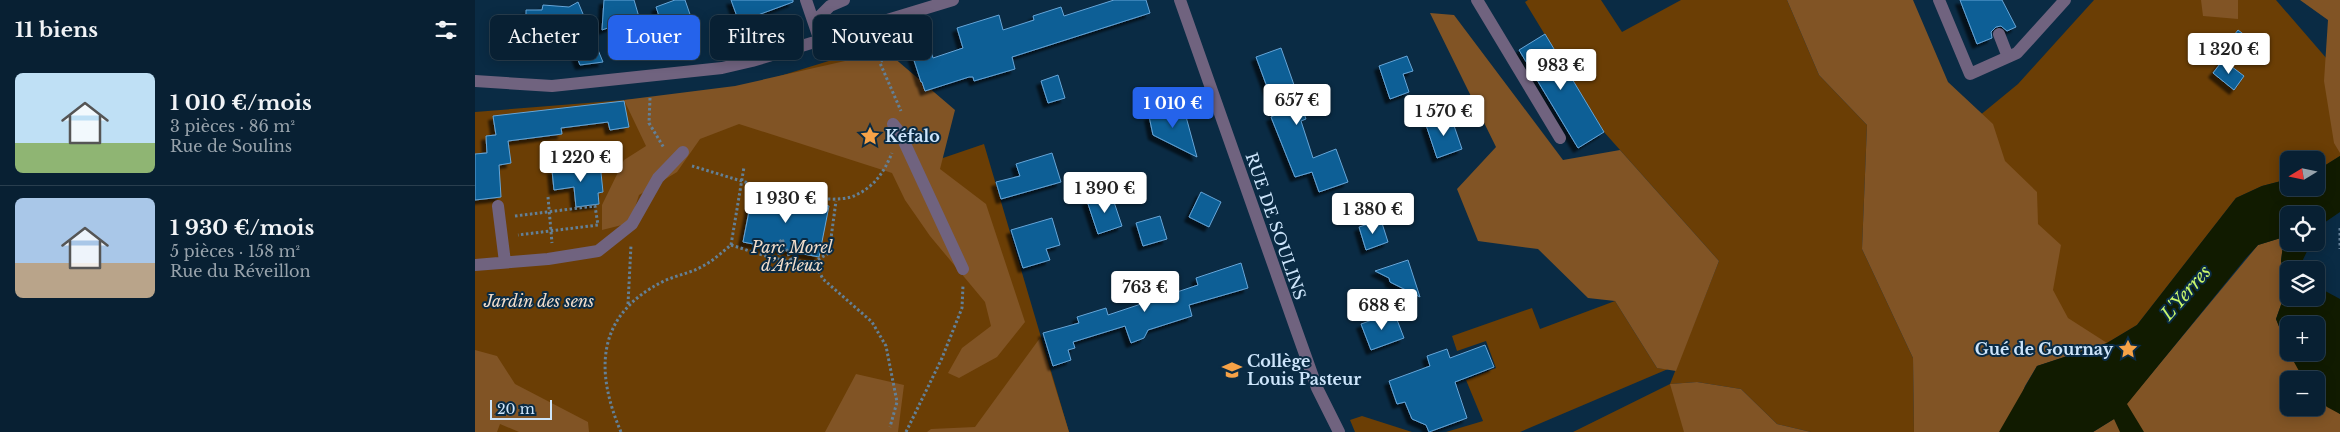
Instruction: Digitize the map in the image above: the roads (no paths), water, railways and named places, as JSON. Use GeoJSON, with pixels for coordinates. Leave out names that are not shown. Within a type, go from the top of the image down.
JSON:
{"type":"FeatureCollection","features":[{"type":"Feature","properties":{"kind":"street"},"geometry":{"type":"LineString","coordinates":[[806,0],[813,19]]}},
{"type":"Feature","properties":{"kind":"street"},"geometry":{"type":"LineString","coordinates":[[821,15],[830,6],[844,0]]}},
{"type":"Feature","properties":{"kind":"street"},"geometry":{"type":"LineString","coordinates":[[904,15],[953,0]]}},
{"type":"Feature","properties":{"kind":"street","name":"RUE DE SOULINS"},"geometry":{"type":"LineString","coordinates":[[1180,0],[1317,388],[1339,432]]}},
{"type":"Feature","properties":{"kind":"street"},"geometry":{"type":"LineString","coordinates":[[1477,0],[1560,138]]}},
{"type":"Feature","properties":{"kind":"street"},"geometry":{"type":"LineString","coordinates":[[1939,0],[1970,74],[2017,53],[2065,0]]}},
{"type":"Feature","properties":{"kind":"street"},"geometry":{"type":"LineString","coordinates":[[1999,34],[2008,57]]}},
{"type":"Feature","properties":{"kind":"street"},"geometry":{"type":"LineString","coordinates":[[475,81],[552,86],[722,68],[813,43]]}},
{"type":"Feature","properties":{"kind":"street"},"geometry":{"type":"LineString","coordinates":[[897,129],[963,269]]}},
{"type":"Feature","properties":{"kind":"street"},"geometry":{"type":"LineString","coordinates":[[475,265],[548,260],[598,251],[632,224],[658,178],[680,155]]}},
{"type":"Feature","properties":{"kind":"street"},"geometry":{"type":"LineString","coordinates":[[499,212],[505,262]]}},
{"type":"Feature","properties":{"kind":"water","name":"L'Yerres"},"geometry":{"type":"Polygon","coordinates":[[[2340,156],[2340,212],[2325,222],[2325,206],[2280,206],[2280,238],[2258,245],[2245,259],[2127,404],[2144,432],[2120,432],[2114,419],[2093,432],[1999,432],[2037,366],[2107,343],[2137,325],[2236,198],[2262,186],[2280,181],[2280,196],[2325,196],[2325,165],[2340,156]]]}},
{"type":"Feature","properties":{"kind":"water"},"geometry":{"type":"Polygon","coordinates":[[[2282,251],[2307,251],[2302,261],[2281,261],[2282,251]]]}},
{"type":"Feature","properties":{"kind":"water"},"geometry":{"type":"Polygon","coordinates":[[[2325,291],[2340,299],[2340,414],[2325,405],[2325,371],[2299,371],[2293,361],[2325,361],[2325,316],[2280,316],[2280,329],[2276,319],[2281,306],[2325,306],[2325,291]]]}},
{"type":"Feature","properties":{"kind":"place","name":"Kéfalo"},"geometry":{"type":"Point","coordinates":[870,136]}},
{"type":"Feature","properties":{"kind":"place","name":"Gué de Gournay"},"geometry":{"type":"Point","coordinates":[2128,349]}},
{"type":"Feature","properties":{"kind":"place","name":"Collège Louis Pasteur"},"geometry":{"type":"Point","coordinates":[1232,370]}},
{"type":"Feature","properties":{"kind":"park label","name":"Parc Morel d’Arleux"},"geometry":{"type":"Point","coordinates":[792,256]}},
{"type":"Feature","properties":{"kind":"park label","name":"Jardin des sens"},"geometry":{"type":"Point","coordinates":[539,301]}}]}
